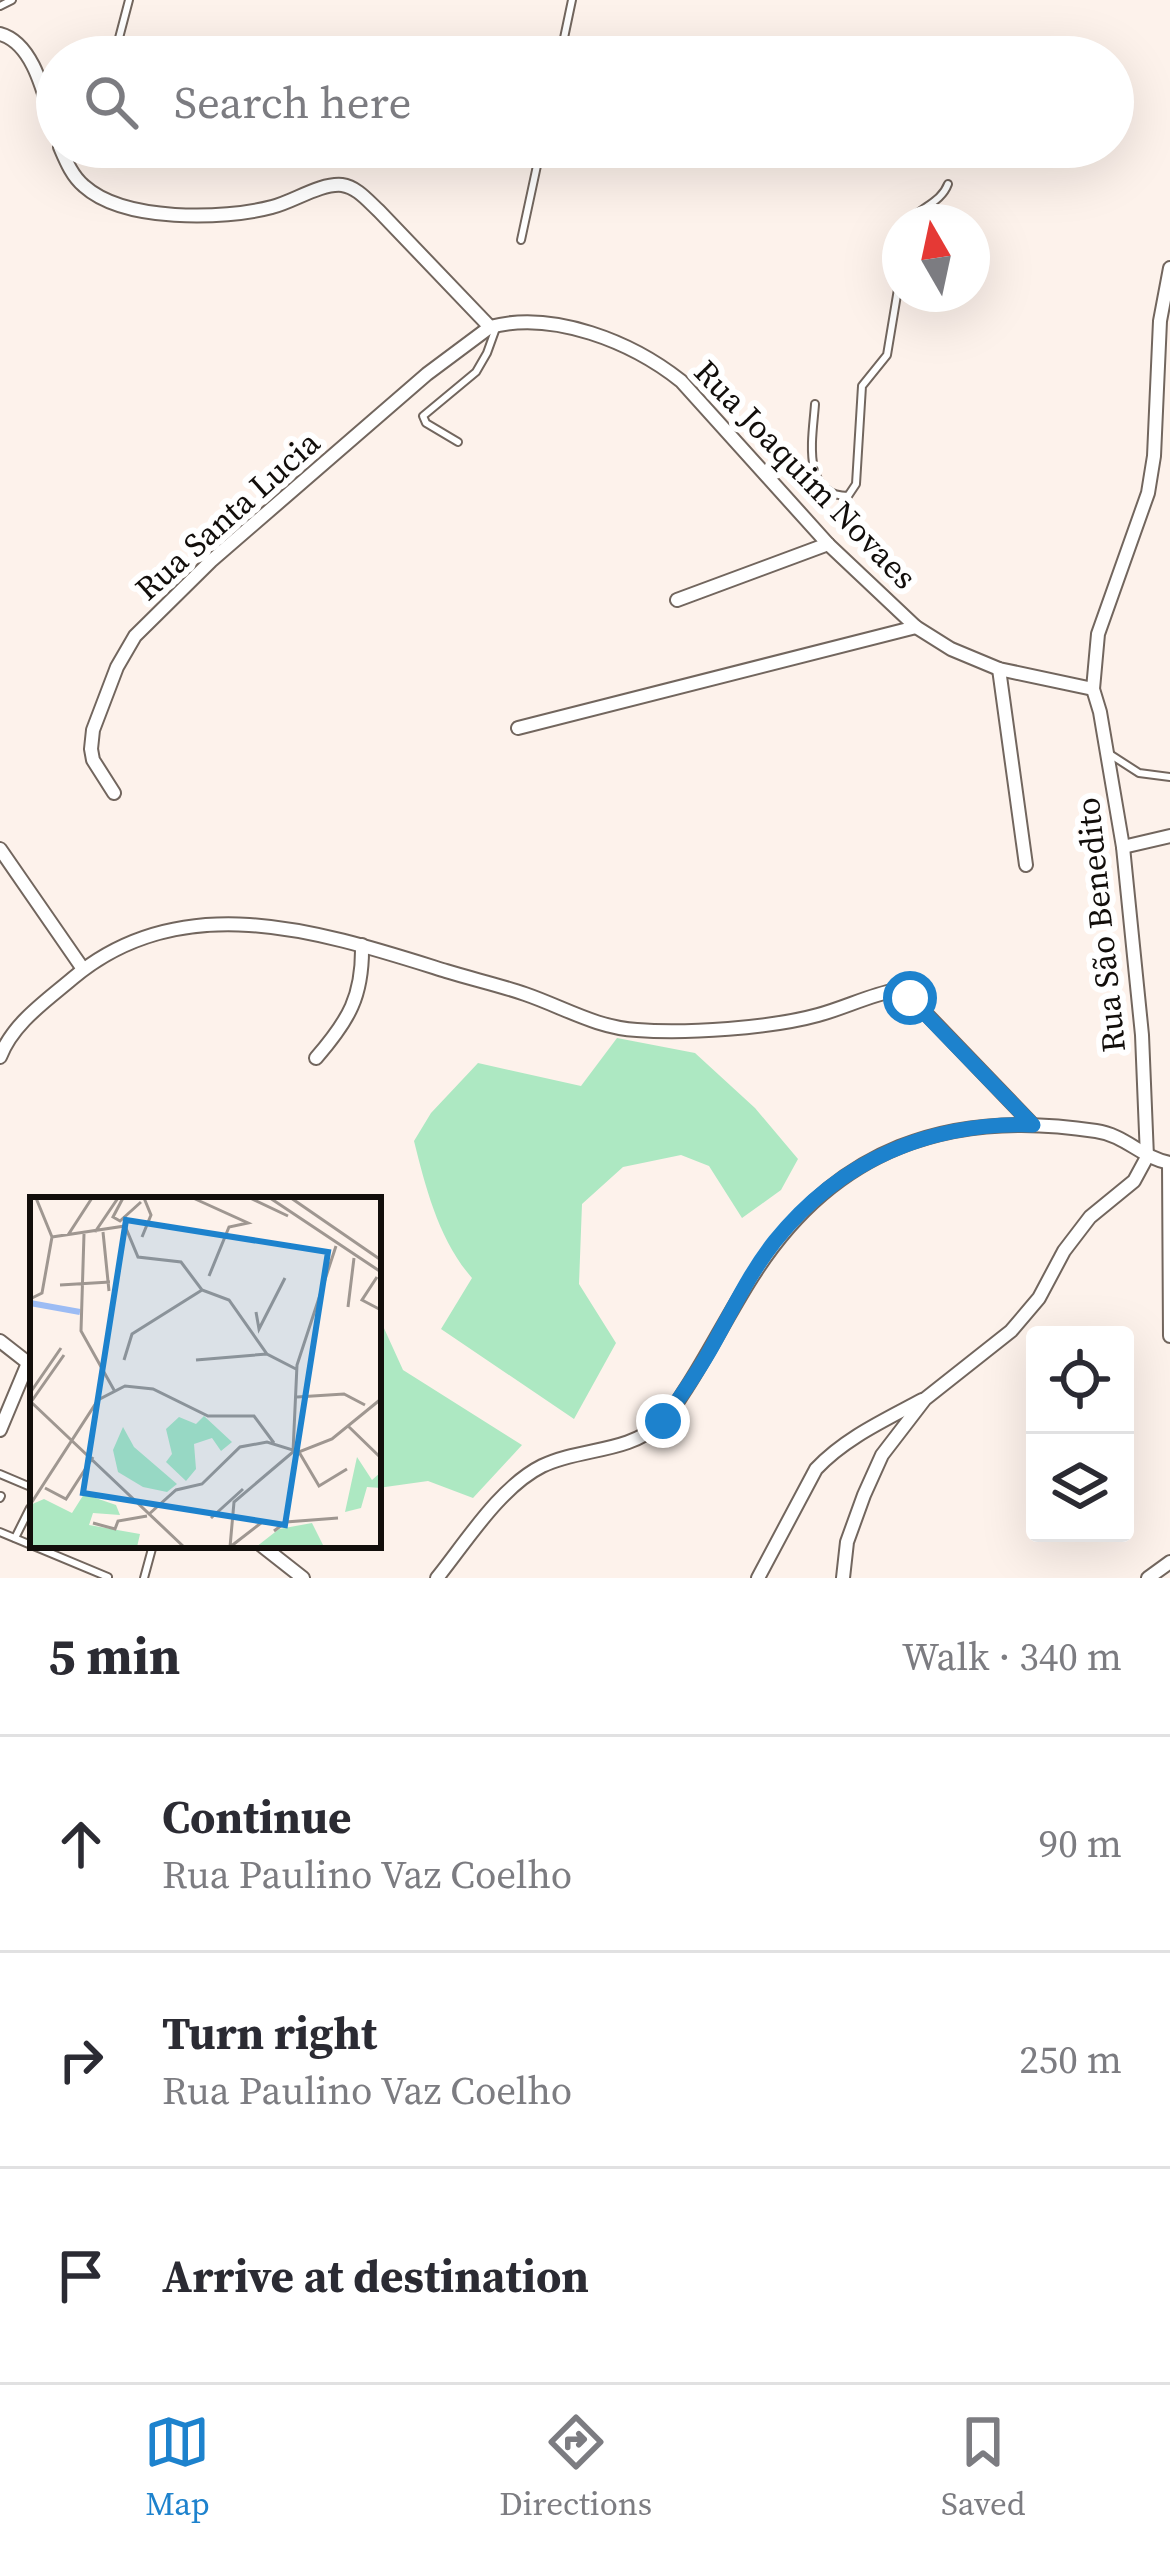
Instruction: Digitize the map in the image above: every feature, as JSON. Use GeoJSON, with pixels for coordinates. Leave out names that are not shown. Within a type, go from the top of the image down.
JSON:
{"type":"FeatureCollection","features":[{"type":"Feature","properties":{"kind":"street"},"geometry":{"type":"LineString","coordinates":[[0,34],[20,45],[36,77]]}},
{"type":"Feature","properties":{"kind":"street"},"geometry":{"type":"LineString","coordinates":[[69,168],[100,196],[177,216],[230,215],[348,186],[494,326]]}},
{"type":"Feature","properties":{"kind":"street","name":"Rua São Benedito"},"geometry":{"type":"LineString","coordinates":[[1147,1157],[1142,1035],[1123,848],[1093,689],[1098,634],[1148,493],[1160,321],[1170,268]]}},
{"type":"Feature","properties":{"kind":"street","name":"Rua Joaquim Novaes"},"geometry":{"type":"LineString","coordinates":[[494,326],[508,322],[596,335],[656,361],[681,381],[829,544],[916,627],[951,649],[999,669],[1093,689]]}},
{"type":"Feature","properties":{"kind":"street","name":"Rua Santa Lucia"},"geometry":{"type":"LineString","coordinates":[[114,793],[93,760],[93,730],[116,668],[135,636],[211,561],[427,374],[494,326]]}},
{"type":"Feature","properties":{"kind":"street"},"geometry":{"type":"LineString","coordinates":[[677,600],[829,544]]}},
{"type":"Feature","properties":{"kind":"street"},"geometry":{"type":"LineString","coordinates":[[518,728],[916,627]]}},
{"type":"Feature","properties":{"kind":"street"},"geometry":{"type":"LineString","coordinates":[[999,669],[1026,866]]}},
{"type":"Feature","properties":{"kind":"street"},"geometry":{"type":"LineString","coordinates":[[1123,848],[1170,836]]}},
{"type":"Feature","properties":{"kind":"street"},"geometry":{"type":"LineString","coordinates":[[0,849],[83,969]]}},
{"type":"Feature","properties":{"kind":"street"},"geometry":{"type":"LineString","coordinates":[[0,1057],[26,1018],[110,952],[181,927],[253,923],[362,945],[527,994],[607,1026],[636,1030],[812,1017],[896,991],[910,998],[1033,1125]]}},
{"type":"Feature","properties":{"kind":"street"},"geometry":{"type":"LineString","coordinates":[[316,1058],[349,1013],[363,978],[362,945]]}},
{"type":"Feature","properties":{"kind":"street"},"geometry":{"type":"LineString","coordinates":[[437,1578],[484,1517],[540,1467],[626,1446],[663,1421],[773,1243],[845,1177],[919,1139],[979,1126],[1033,1125],[1118,1136],[1147,1157],[1169,1163],[1170,1336]]}},
{"type":"Feature","properties":{"kind":"street"},"geometry":{"type":"LineString","coordinates":[[758,1578],[804,1487],[829,1456],[865,1430],[925,1399],[1011,1331],[1039,1298],[1064,1251],[1090,1217],[1134,1181],[1147,1157]]}},
{"type":"Feature","properties":{"kind":"street"},"geometry":{"type":"LineString","coordinates":[[0,1341],[30,1364]]}},
{"type":"Feature","properties":{"kind":"street"},"geometry":{"type":"LineString","coordinates":[[0,1430],[30,1367]]}},
{"type":"Feature","properties":{"kind":"street"},"geometry":{"type":"LineString","coordinates":[[843,1578],[847,1543],[873,1475],[925,1399]]}},
{"type":"Feature","properties":{"kind":"street"},"geometry":{"type":"LineString","coordinates":[[265,1548],[302,1578]]}},
{"type":"Feature","properties":{"kind":"street"},"geometry":{"type":"LineString","coordinates":[[1148,1578],[1170,1562]]}},
{"type":"Feature","properties":{"kind":"lane"},"geometry":{"type":"LineString","coordinates":[[0,6],[12,0]]}},
{"type":"Feature","properties":{"kind":"lane"},"geometry":{"type":"LineString","coordinates":[[120,36],[129,0]]}},
{"type":"Feature","properties":{"kind":"lane"},"geometry":{"type":"LineString","coordinates":[[564,36],[572,0]]}},
{"type":"Feature","properties":{"kind":"lane"},"geometry":{"type":"LineString","coordinates":[[521,240],[536,168]]}},
{"type":"Feature","properties":{"kind":"lane"},"geometry":{"type":"LineString","coordinates":[[931,204],[948,184]]}},
{"type":"Feature","properties":{"kind":"lane"},"geometry":{"type":"LineString","coordinates":[[815,404],[812,466],[827,490],[848,496],[856,484],[862,386],[887,355],[894,312]]}},
{"type":"Feature","properties":{"kind":"lane"},"geometry":{"type":"LineString","coordinates":[[458,442],[426,423],[423,416],[476,373],[494,326]]}},
{"type":"Feature","properties":{"kind":"lane"},"geometry":{"type":"LineString","coordinates":[[1107,751],[1139,773],[1170,777]]}},
{"type":"Feature","properties":{"kind":"lane"},"geometry":{"type":"LineString","coordinates":[[0,1474],[30,1487]]}},
{"type":"Feature","properties":{"kind":"lane"},"geometry":{"type":"LineString","coordinates":[[15,1538],[30,1508]]}},
{"type":"Feature","properties":{"kind":"lane"},"geometry":{"type":"LineString","coordinates":[[0,1532],[30,1543]]}},
{"type":"Feature","properties":{"kind":"lane"},"geometry":{"type":"LineString","coordinates":[[48,1548],[108,1577]]}},
{"type":"Feature","properties":{"kind":"lane"},"geometry":{"type":"LineString","coordinates":[[144,1578],[152,1548]]}},
{"type":"Feature","properties":{"kind":"green space"},"geometry":{"type":"Polygon","coordinates":[[[617,1038],[695,1053],[755,1108],[798,1159],[781,1190],[742,1218],[709,1166],[681,1155],[623,1167],[582,1204],[579,1284],[616,1343],[574,1419],[441,1329],[472,1278],[442,1231],[414,1141],[431,1113],[478,1063],[581,1086],[617,1038]]]}},
{"type":"Feature","properties":{"kind":"green space"},"geometry":{"type":"Polygon","coordinates":[[[381,1322],[403,1370],[522,1445],[473,1498],[428,1481],[381,1488],[381,1322]]]}},
{"type":"Feature","properties":{"kind":"route"},"geometry":{"type":"LineString","coordinates":[[663,1421],[773,1243],[806,1208],[882,1154],[919,1139],[963,1128],[1033,1125],[910,998]]}}]}
